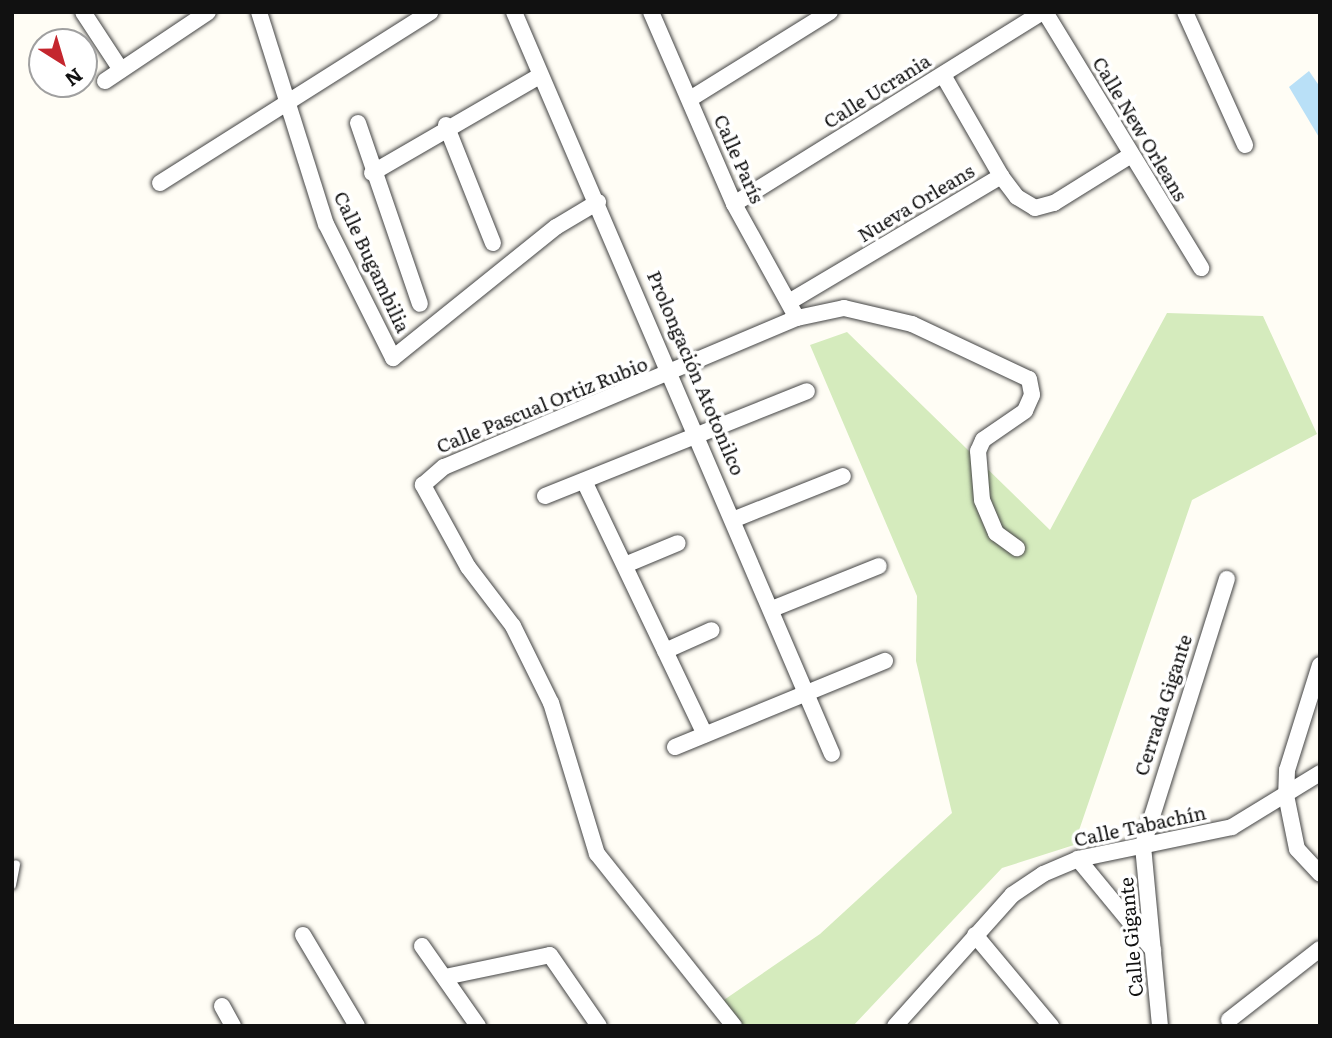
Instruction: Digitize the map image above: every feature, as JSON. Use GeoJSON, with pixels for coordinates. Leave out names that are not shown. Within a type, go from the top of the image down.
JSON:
{"type":"FeatureCollection","features":[{"type":"Feature","properties":{"kind":"street"},"geometry":{"type":"LineString","coordinates":[[83,12],[121,70]]}},
{"type":"Feature","properties":{"kind":"street"},"geometry":{"type":"LineString","coordinates":[[105,81],[208,12]]}},
{"type":"Feature","properties":{"kind":"street","name":"Calle Bugambilia"},"geometry":{"type":"LineString","coordinates":[[259,12],[326,224],[393,358],[556,227],[598,202]]}},
{"type":"Feature","properties":{"kind":"street"},"geometry":{"type":"LineString","coordinates":[[160,183],[430,12]]}},
{"type":"Feature","properties":{"kind":"street","name":"Prolongación Atotonilco"},"geometry":{"type":"LineString","coordinates":[[514,12],[539,76],[674,373],[832,754]]}},
{"type":"Feature","properties":{"kind":"street","name":"Calle París"},"geometry":{"type":"LineString","coordinates":[[651,12],[734,204],[797,318]]}},
{"type":"Feature","properties":{"kind":"street"},"geometry":{"type":"LineString","coordinates":[[690,99],[830,12]]}},
{"type":"Feature","properties":{"kind":"street","name":"Calle Ucrania"},"geometry":{"type":"LineString","coordinates":[[734,204],[1044,12]]}},
{"type":"Feature","properties":{"kind":"street","name":"Calle New Orleans"},"geometry":{"type":"LineString","coordinates":[[1044,12],[1200,268]]}},
{"type":"Feature","properties":{"kind":"street"},"geometry":{"type":"LineString","coordinates":[[1185,12],[1245,145]]}},
{"type":"Feature","properties":{"kind":"street"},"geometry":{"type":"LineString","coordinates":[[943,75],[1001,176]]}},
{"type":"Feature","properties":{"kind":"street"},"geometry":{"type":"LineString","coordinates":[[372,173],[446,125],[539,76]]}},
{"type":"Feature","properties":{"kind":"street"},"geometry":{"type":"LineString","coordinates":[[358,123],[372,173],[420,304]]}},
{"type":"Feature","properties":{"kind":"street"},"geometry":{"type":"LineString","coordinates":[[446,125],[493,243]]}},
{"type":"Feature","properties":{"kind":"street","name":"Nueva Orleans"},"geometry":{"type":"LineString","coordinates":[[789,302],[1001,176],[1017,197],[1035,208],[1054,203],[1131,155]]}},
{"type":"Feature","properties":{"kind":"street","name":"Calle Pascual Ortiz Rubio"},"geometry":{"type":"LineString","coordinates":[[734,1026],[597,854],[551,703],[513,626],[468,567],[423,485],[444,467],[674,373],[797,318],[844,308],[912,324],[1029,379],[1032,395],[1025,411],[982,440],[978,451],[982,500],[996,533],[1017,548]]}},
{"type":"Feature","properties":{"kind":"street"},"geometry":{"type":"LineString","coordinates":[[545,496],[807,391]]}},
{"type":"Feature","properties":{"kind":"street"},"geometry":{"type":"LineString","coordinates":[[735,519],[843,477]]}},
{"type":"Feature","properties":{"kind":"street"},"geometry":{"type":"LineString","coordinates":[[584,481],[705,734]]}},
{"type":"Feature","properties":{"kind":"street"},"geometry":{"type":"LineString","coordinates":[[625,565],[678,543]]}},
{"type":"Feature","properties":{"kind":"street"},"geometry":{"type":"LineString","coordinates":[[772,609],[879,566]]}},
{"type":"Feature","properties":{"kind":"street","name":"Cerrada Gigante"},"geometry":{"type":"LineString","coordinates":[[1143,845],[1227,579]]}},
{"type":"Feature","properties":{"kind":"street"},"geometry":{"type":"LineString","coordinates":[[665,651],[712,630]]}},
{"type":"Feature","properties":{"kind":"street"},"geometry":{"type":"LineString","coordinates":[[675,747],[885,661]]}},
{"type":"Feature","properties":{"kind":"street"},"geometry":{"type":"LineString","coordinates":[[1320,665],[1287,770],[1286,795],[1297,849],[1320,874]]}},
{"type":"Feature","properties":{"kind":"street","name":"Calle Tabachín"},"geometry":{"type":"LineString","coordinates":[[895,1026],[1012,895],[1078,859],[1232,827],[1320,773]]}},
{"type":"Feature","properties":{"kind":"street","name":"Calle Gigante"},"geometry":{"type":"LineString","coordinates":[[1143,845],[1160,1026]]}},
{"type":"Feature","properties":{"kind":"street"},"geometry":{"type":"LineString","coordinates":[[1078,859],[1153,950]]}},
{"type":"Feature","properties":{"kind":"street"},"geometry":{"type":"LineString","coordinates":[[303,935],[357,1026]]}},
{"type":"Feature","properties":{"kind":"street"},"geometry":{"type":"LineString","coordinates":[[975,935],[1052,1026]]}},
{"type":"Feature","properties":{"kind":"street"},"geometry":{"type":"LineString","coordinates":[[422,946],[478,1026]]}},
{"type":"Feature","properties":{"kind":"street"},"geometry":{"type":"LineString","coordinates":[[1228,1020],[1320,949]]}},
{"type":"Feature","properties":{"kind":"street"},"geometry":{"type":"LineString","coordinates":[[445,977],[550,955],[599,1026]]}},
{"type":"Feature","properties":{"kind":"street"},"geometry":{"type":"LineString","coordinates":[[222,1006],[233,1026]]}},
{"type":"Feature","properties":{"kind":"lane"},"geometry":{"type":"LineString","coordinates":[[12,885],[16,863]]}},
{"type":"Feature","properties":{"kind":"green space"},"geometry":{"type":"Polygon","coordinates":[[[1167,313],[1263,316],[1317,434],[1192,500],[1074,845],[1002,868],[853,1026],[736,1026],[721,1002],[820,934],[952,813],[916,661],[917,596],[810,345],[847,332],[1050,530],[1167,313]]]}},
{"type":"Feature","properties":{"kind":"water"},"geometry":{"type":"Polygon","coordinates":[[[1309,71],[1320,87],[1320,139],[1289,87],[1309,71]]]}}]}
